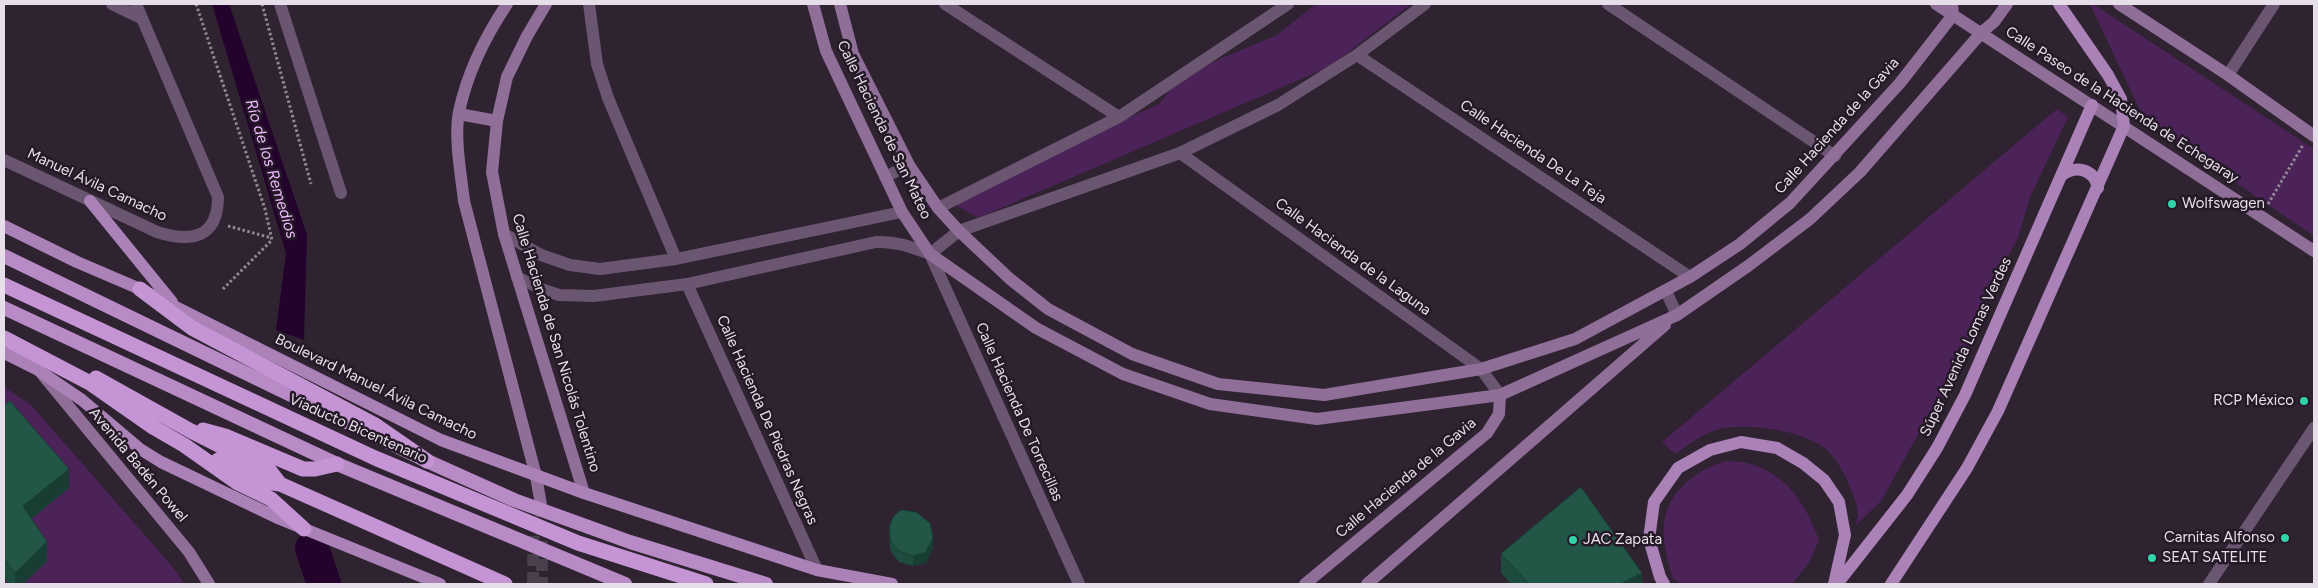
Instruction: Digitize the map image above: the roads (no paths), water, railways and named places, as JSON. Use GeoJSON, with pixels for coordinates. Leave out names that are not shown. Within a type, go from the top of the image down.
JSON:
{"type":"FeatureCollection","features":[{"type":"Feature","properties":{"kind":"highway"},"geometry":{"type":"LineString","coordinates":[[4,256],[427,461],[514,500],[580,525],[766,584]]}},
{"type":"Feature","properties":{"kind":"highway","name":"Viaducto Bicentenario"},"geometry":{"type":"LineString","coordinates":[[4,284],[383,461],[578,543],[706,584]]}},
{"type":"Feature","properties":{"kind":"highway"},"geometry":{"type":"LineString","coordinates":[[140,289],[192,328],[375,425],[427,461]]}},
{"type":"Feature","properties":{"kind":"highway"},"geometry":{"type":"LineString","coordinates":[[4,308],[337,464],[625,584]]}},
{"type":"Feature","properties":{"kind":"highway"},"geometry":{"type":"LineString","coordinates":[[4,328],[188,438],[259,472]]}},
{"type":"Feature","properties":{"kind":"highway"},"geometry":{"type":"LineString","coordinates":[[4,338],[90,383],[153,427],[188,438],[238,482],[271,499],[304,528]]}},
{"type":"Feature","properties":{"kind":"highway"},"geometry":{"type":"LineString","coordinates":[[188,438],[204,430],[303,468],[315,469],[337,464]]}},
{"type":"Feature","properties":{"kind":"highway"},"geometry":{"type":"LineString","coordinates":[[247,446],[265,482],[280,484],[505,584]]}},
{"type":"Feature","properties":{"kind":"highway"},"geometry":{"type":"LineString","coordinates":[[238,482],[259,472]]}},
{"type":"Feature","properties":{"kind":"main road"},"geometry":{"type":"LineString","coordinates":[[507,4],[474,63],[459,114],[459,159],[464,201],[536,476],[537,500]]}},
{"type":"Feature","properties":{"kind":"main road","name":"Calle Hacienda de San Nicolás Tolentino"},"geometry":{"type":"LineString","coordinates":[[546,4],[527,36],[507,77],[497,121],[492,172],[504,234],[584,493]]}},
{"type":"Feature","properties":{"kind":"main road","name":"Calle Hacienda de San Mateo"},"geometry":{"type":"LineString","coordinates":[[813,4],[826,51],[902,212],[930,254],[1036,328],[1123,374],[1210,404],[1317,419],[1500,395]]}},
{"type":"Feature","properties":{"kind":"main road","name":"Calle Hacienda de San Mateo"},"geometry":{"type":"LineString","coordinates":[[840,4],[854,54],[909,165],[938,208],[959,231],[1010,279],[1048,309],[1132,354],[1218,384],[1324,395],[1481,368]]}},
{"type":"Feature","properties":{"kind":"main road","name":"Calle Paseo de la Hacienda de Echegaray"},"geometry":{"type":"LineString","coordinates":[[1936,4],[1952,9],[1982,32],[2314,251]]}},
{"type":"Feature","properties":{"kind":"main road"},"geometry":{"type":"LineString","coordinates":[[1368,584],[1677,315],[1748,266],[1810,219],[1860,172],[1982,32],[1994,22],[2007,4]]}},
{"type":"Feature","properties":{"kind":"main road"},"geometry":{"type":"LineString","coordinates":[[1891,584],[1968,468],[1998,411],[2124,126],[2121,99],[2108,75],[2059,4]]}},
{"type":"Feature","properties":{"kind":"main road"},"geometry":{"type":"LineString","coordinates":[[2119,4],[2228,75],[2314,136]]}},
{"type":"Feature","properties":{"kind":"main road","name":"Calle Hacienda de la Gavia"},"geometry":{"type":"LineString","coordinates":[[1481,368],[1575,338],[1666,291],[1740,244],[1790,203],[1835,156],[1900,83],[1952,9]]}},
{"type":"Feature","properties":{"kind":"main road","name":"Súper Avenida Lomas Verdes"},"geometry":{"type":"LineString","coordinates":[[1836,584],[1907,495],[1937,448],[1965,395],[2092,105]]}},
{"type":"Feature","properties":{"kind":"main road"},"geometry":{"type":"LineString","coordinates":[[459,114],[497,121]]}},
{"type":"Feature","properties":{"kind":"main road"},"geometry":{"type":"LineString","coordinates":[[2061,176],[2073,169],[2085,170],[2094,177],[2098,188]]}},
{"type":"Feature","properties":{"kind":"main road"},"geometry":{"type":"LineString","coordinates":[[90,201],[144,271],[177,308]]}},
{"type":"Feature","properties":{"kind":"main road","name":"Boulevard Manuel Ávila Camacho"},"geometry":{"type":"LineString","coordinates":[[4,226],[77,262],[140,289],[441,440],[584,493],[817,570],[892,584]]}},
{"type":"Feature","properties":{"kind":"main road"},"geometry":{"type":"LineString","coordinates":[[1500,395],[1677,315]]}},
{"type":"Feature","properties":{"kind":"main road"},"geometry":{"type":"LineString","coordinates":[[4,353],[38,370],[82,400],[140,449],[161,462],[304,528],[440,584]]}},
{"type":"Feature","properties":{"kind":"main road","name":"Avenida Badén Powel"},"geometry":{"type":"LineString","coordinates":[[38,370],[189,552],[208,584]]}},
{"type":"Feature","properties":{"kind":"main road","name":"Calle Hacienda de la Gavia"},"geometry":{"type":"LineString","coordinates":[[1304,584],[1487,433],[1499,414],[1500,395]]}},
{"type":"Feature","properties":{"kind":"main road"},"geometry":{"type":"LineString","coordinates":[[1664,584],[1660,577],[1649,539],[1654,502],[1678,468],[1710,450],[1741,442],[1777,448],[1803,462],[1824,480],[1839,502],[1845,535],[1836,584]]}},
{"type":"Feature","properties":{"kind":"street"},"geometry":{"type":"LineString","coordinates":[[112,4],[141,18]]}},
{"type":"Feature","properties":{"kind":"street"},"geometry":{"type":"LineString","coordinates":[[136,4],[141,18]]}},
{"type":"Feature","properties":{"kind":"street"},"geometry":{"type":"LineString","coordinates":[[280,4],[341,192]]}},
{"type":"Feature","properties":{"kind":"street"},"geometry":{"type":"LineString","coordinates":[[589,4],[597,64],[608,98],[676,259]]}},
{"type":"Feature","properties":{"kind":"street"},"geometry":{"type":"LineString","coordinates":[[945,4],[1119,117]]}},
{"type":"Feature","properties":{"kind":"street"},"geometry":{"type":"LineString","coordinates":[[938,208],[1119,117],[1287,4]]}},
{"type":"Feature","properties":{"kind":"street"},"geometry":{"type":"LineString","coordinates":[[517,277],[559,295],[594,296],[687,284],[876,242],[889,241],[904,244],[930,254],[959,231],[1180,153],[1278,105],[1357,55],[1425,4]]}},
{"type":"Feature","properties":{"kind":"street"},"geometry":{"type":"LineString","coordinates":[[1608,4],[1835,156]]}},
{"type":"Feature","properties":{"kind":"street"},"geometry":{"type":"LineString","coordinates":[[2228,75],[2274,4]]}},
{"type":"Feature","properties":{"kind":"street","name":"Manuel Ávila Camacho"},"geometry":{"type":"LineString","coordinates":[[4,160],[170,236],[183,239],[195,238],[209,227],[218,211],[218,197],[141,18]]}},
{"type":"Feature","properties":{"kind":"street","name":"Calle Hacienda De La Teja"},"geometry":{"type":"LineString","coordinates":[[1357,55],[1690,277]]}},
{"type":"Feature","properties":{"kind":"street","name":"Calle Hacienda de la Laguna"},"geometry":{"type":"LineString","coordinates":[[1180,153],[1481,368],[1500,395]]}},
{"type":"Feature","properties":{"kind":"street"},"geometry":{"type":"LineString","coordinates":[[885,177],[909,165]]}},
{"type":"Feature","properties":{"kind":"street"},"geometry":{"type":"LineString","coordinates":[[504,234],[541,255],[570,265],[600,269],[676,259],[902,212]]}},
{"type":"Feature","properties":{"kind":"street","name":"Calle Hacienda De Torrecillas"},"geometry":{"type":"LineString","coordinates":[[930,254],[1079,584]]}},
{"type":"Feature","properties":{"kind":"street","name":"Calle Hacienda De Piedras Negras"},"geometry":{"type":"LineString","coordinates":[[687,284],[817,570]]}},
{"type":"Feature","properties":{"kind":"street"},"geometry":{"type":"LineString","coordinates":[[1666,291],[1677,315]]}},
{"type":"Feature","properties":{"kind":"street"},"geometry":{"type":"LineString","coordinates":[[2208,584],[2314,428]]}},
{"type":"Feature","properties":{"kind":"water"},"geometry":{"type":"Polygon","coordinates":[[[212,4],[229,4],[307,235],[304,340],[276,330],[286,253],[212,4]]]}},
{"type":"Feature","properties":{"kind":"waterway","name":"Río de los Remedios"},"geometry":{"type":"LineString","coordinates":[[312,548],[324,584]]}},
{"type":"Feature","properties":{"kind":"tunnel"},"geometry":{"type":"LineString","coordinates":[[541,505],[542,584]]}},
{"type":"Feature","properties":{"kind":"tunnel"},"geometry":{"type":"LineString","coordinates":[[533,584],[534,517]]}},
{"type":"Feature","properties":{"kind":"place","name":"Wolfswagen"},"geometry":{"type":"Point","coordinates":[2172,204]}},
{"type":"Feature","properties":{"kind":"place","name":"RCP México"},"geometry":{"type":"Point","coordinates":[2304,401]}},
{"type":"Feature","properties":{"kind":"place","name":"Carnitas Alfonso"},"geometry":{"type":"Point","coordinates":[2285,538]}},
{"type":"Feature","properties":{"kind":"place","name":"JAC Zapata"},"geometry":{"type":"Point","coordinates":[1573,540]}},
{"type":"Feature","properties":{"kind":"place","name":"SEAT SATELITE"},"geometry":{"type":"Point","coordinates":[2152,558]}}]}
